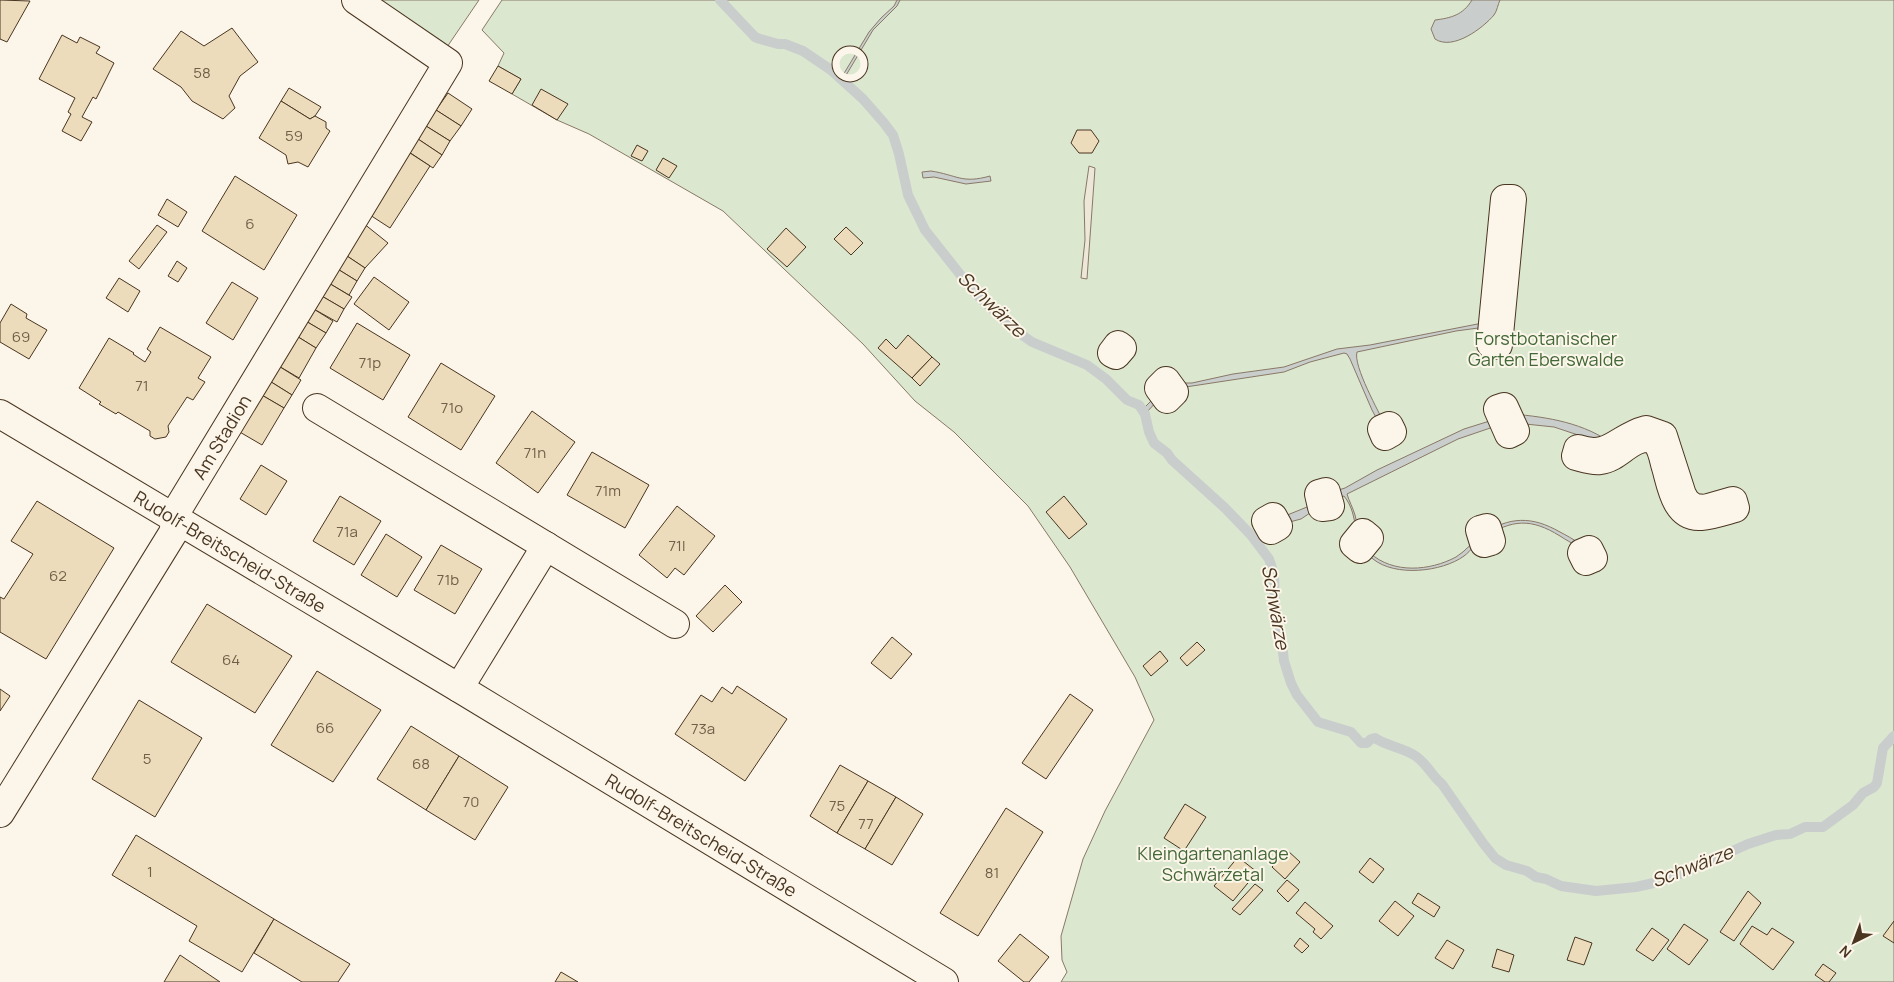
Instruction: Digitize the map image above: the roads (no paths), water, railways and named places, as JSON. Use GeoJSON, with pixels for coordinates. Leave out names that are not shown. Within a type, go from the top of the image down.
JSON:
{"type":"FeatureCollection","features":[{"type":"Feature","properties":{"kind":"street","name":"Am Stadion"},"geometry":{"type":"LineString","coordinates":[[0,813],[173,533],[178,507],[448,63],[356,0]]}},
{"type":"Feature","properties":{"kind":"street"},"geometry":{"type":"LineString","coordinates":[[317,408],[675,624]]}},
{"type":"Feature","properties":{"kind":"street","name":"Rudolf-Breitscheid-Straße"},"geometry":{"type":"LineString","coordinates":[[0,414],[459,688],[944,982]]}},
{"type":"Feature","properties":{"kind":"street"},"geometry":{"type":"LineString","coordinates":[[1652,431],[1663,436],[1686,502],[1694,508],[1705,509],[1733,501],[1735,508],[1701,516],[1692,515],[1684,511],[1674,497],[1663,456],[1654,439],[1639,439],[1601,460],[1576,456],[1578,449],[1599,453],[1639,432],[1652,431]]}},
{"type":"Feature","properties":{"kind":"street"},"geometry":{"type":"LineString","coordinates":[[459,688],[546,546]]}},
{"type":"Feature","properties":{"kind":"waterway","name":"Schwärze"},"geometry":{"type":"LineString","coordinates":[[720,0],[755,37],[778,44],[785,44],[803,51],[831,70],[863,99],[893,135],[908,195],[925,230],[974,292],[1015,330],[1032,342],[1087,365],[1106,379],[1127,400],[1139,405],[1145,414],[1149,432],[1154,443],[1225,508],[1251,535],[1269,559],[1274,574],[1275,607],[1284,661],[1291,683],[1297,695],[1318,722],[1351,732],[1361,743],[1367,743],[1375,738],[1409,752],[1418,758],[1442,784],[1495,858],[1506,865],[1527,871],[1536,877],[1546,879],[1561,886],[1596,891],[1636,887],[1658,882],[1688,871],[1713,858],[1748,844],[1776,835],[1790,834],[1805,827],[1823,827],[1853,805],[1863,793],[1874,787],[1877,783],[1883,748],[1894,736]]}},
{"type":"Feature","properties":{"kind":"park label","name":"Forstbotanischer Garten Eberswalde"},"geometry":{"type":"Point","coordinates":[1546,348]}},
{"type":"Feature","properties":{"kind":"park label","name":"Kleingartenanlage Schwärzetal"},"geometry":{"type":"Point","coordinates":[1213,863]}}]}
